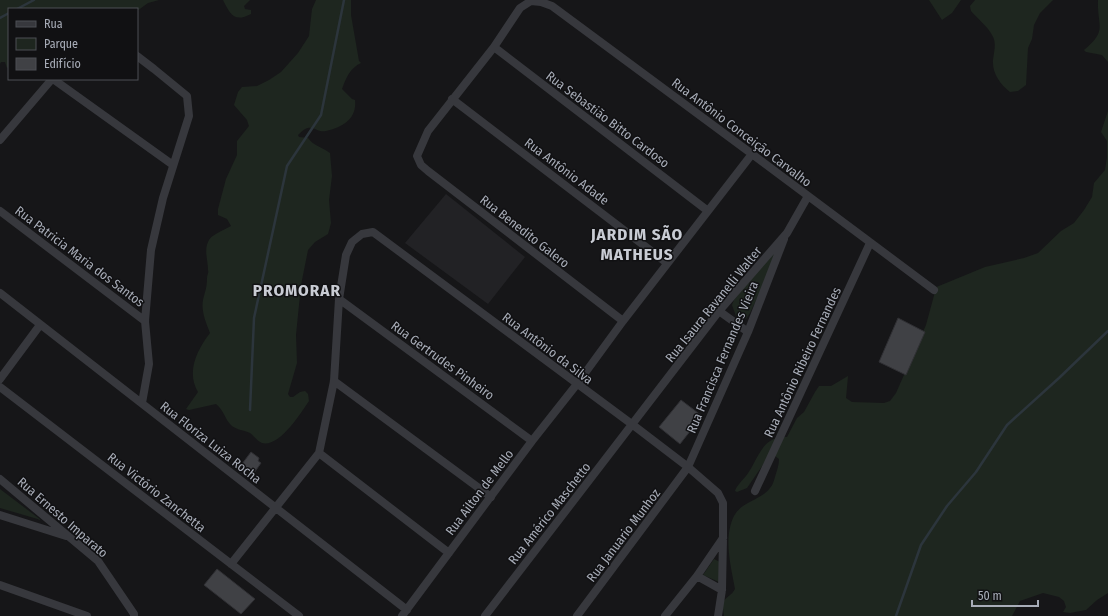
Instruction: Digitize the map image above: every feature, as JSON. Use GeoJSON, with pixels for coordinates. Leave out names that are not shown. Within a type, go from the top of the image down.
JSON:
{"type":"FeatureCollection","features":[{"type":"Feature","properties":{"kind":"street","name":"Rua Antônio Conceição Carvalho"},"geometry":{"type":"LineString","coordinates":[[494,47],[520,8],[531,1],[541,2],[552,6],[934,290]]}},
{"type":"Feature","properties":{"kind":"street"},"geometry":{"type":"LineString","coordinates":[[452,99],[494,47]]}},
{"type":"Feature","properties":{"kind":"street","name":"Rua Sebastião Bitto Cardoso"},"geometry":{"type":"LineString","coordinates":[[494,47],[708,211]]}},
{"type":"Feature","properties":{"kind":"street"},"geometry":{"type":"LineString","coordinates":[[138,57],[187,96],[189,116],[162,198],[151,250],[145,321],[149,364],[142,404]]}},
{"type":"Feature","properties":{"kind":"street"},"geometry":{"type":"LineString","coordinates":[[0,140],[51,80]]}},
{"type":"Feature","properties":{"kind":"street"},"geometry":{"type":"LineString","coordinates":[[53,80],[173,165]]}},
{"type":"Feature","properties":{"kind":"street","name":"Rua Benedito Galero"},"geometry":{"type":"LineString","coordinates":[[452,99],[428,131],[417,156],[421,165],[623,321]]}},
{"type":"Feature","properties":{"kind":"street","name":"Rua Antônio Adade"},"geometry":{"type":"LineString","coordinates":[[452,99],[667,263]]}},
{"type":"Feature","properties":{"kind":"street","name":"Rua Ailton de Mello"},"geometry":{"type":"LineString","coordinates":[[405,613],[532,441],[752,154]]}},
{"type":"Feature","properties":{"kind":"street","name":"Rua Isaura Ravanelli Walter"},"geometry":{"type":"LineString","coordinates":[[633,425],[719,311],[787,232],[808,196]]}},
{"type":"Feature","properties":{"kind":"street","name":"Rua Patricia Maria dos Santos"},"geometry":{"type":"LineString","coordinates":[[0,211],[145,321]]}},
{"type":"Feature","properties":{"kind":"street","name":"Rua Antônio da Silva"},"geometry":{"type":"LineString","coordinates":[[339,298],[346,255],[352,242],[362,234],[373,232],[633,425],[688,467],[718,493],[723,503],[723,538]]}},
{"type":"Feature","properties":{"kind":"street","name":"Rua Francisca Fernandes Vieira"},"geometry":{"type":"LineString","coordinates":[[688,467],[748,332],[787,232]]}},
{"type":"Feature","properties":{"kind":"street","name":"Rua Antônio Ribeiro Fernandes"},"geometry":{"type":"LineString","coordinates":[[755,491],[870,243]]}},
{"type":"Feature","properties":{"kind":"street","name":"Rua Floriza Luiza Rocha"},"geometry":{"type":"LineString","coordinates":[[0,293],[276,507],[405,613]]}},
{"type":"Feature","properties":{"kind":"street"},"geometry":{"type":"LineString","coordinates":[[231,564],[319,453],[334,382],[339,298]]}},
{"type":"Feature","properties":{"kind":"street","name":"Rua Gertrudes Pinheiro"},"geometry":{"type":"LineString","coordinates":[[339,298],[532,441]]}},
{"type":"Feature","properties":{"kind":"street"},"geometry":{"type":"LineString","coordinates":[[719,311],[748,332]]}},
{"type":"Feature","properties":{"kind":"street"},"geometry":{"type":"LineString","coordinates":[[0,379],[40,325]]}},
{"type":"Feature","properties":{"kind":"street"},"geometry":{"type":"LineString","coordinates":[[334,382],[491,497]]}},
{"type":"Feature","properties":{"kind":"street","name":"Rua Victório Zanchetta"},"geometry":{"type":"LineString","coordinates":[[0,387],[299,616]]}},
{"type":"Feature","properties":{"kind":"street","name":"Rua Américo Maschetto"},"geometry":{"type":"LineString","coordinates":[[485,616],[633,425]]}},
{"type":"Feature","properties":{"kind":"street"},"geometry":{"type":"LineString","coordinates":[[319,453],[449,553]]}},
{"type":"Feature","properties":{"kind":"street","name":"Rua Januario Munhoz"},"geometry":{"type":"LineString","coordinates":[[577,616],[688,467]]}},
{"type":"Feature","properties":{"kind":"street","name":"Rua Ernesto Imparato"},"geometry":{"type":"LineString","coordinates":[[0,479],[98,561],[134,616]]}},
{"type":"Feature","properties":{"kind":"street"},"geometry":{"type":"LineString","coordinates":[[0,515],[71,537]]}},
{"type":"Feature","properties":{"kind":"street"},"geometry":{"type":"LineString","coordinates":[[666,616],[697,576],[723,538]]}},
{"type":"Feature","properties":{"kind":"street"},"geometry":{"type":"LineString","coordinates":[[718,616],[722,590],[723,538]]}},
{"type":"Feature","properties":{"kind":"street"},"geometry":{"type":"LineString","coordinates":[[697,576],[722,590]]}},
{"type":"Feature","properties":{"kind":"street"},"geometry":{"type":"LineString","coordinates":[[0,585],[86,616]]}},
{"type":"Feature","properties":{"kind":"shaded area"},"geometry":{"type":"Polygon","coordinates":[[[446,194],[525,257],[488,304],[405,243],[446,194]]]}},
{"type":"Feature","properties":{"kind":"green space"},"geometry":{"type":"Polygon","coordinates":[[[0,0],[159,0],[148,3],[138,10],[138,8],[8,8],[8,68],[5,62],[1,62],[0,64],[0,0]]]}},
{"type":"Feature","properties":{"kind":"green space"},"geometry":{"type":"Polygon","coordinates":[[[223,0],[250,0],[244,6],[245,9],[251,10],[251,14],[240,18],[233,16],[223,0]]]}},
{"type":"Feature","properties":{"kind":"green space"},"geometry":{"type":"Polygon","coordinates":[[[316,0],[351,0],[351,15],[359,61],[361,63],[351,71],[342,89],[355,100],[354,112],[348,121],[338,127],[326,131],[307,128],[298,135],[299,137],[308,138],[315,145],[330,153],[332,176],[329,200],[331,223],[328,234],[315,242],[308,250],[301,285],[296,335],[297,363],[288,394],[290,397],[293,397],[300,392],[305,391],[308,394],[309,401],[295,421],[282,435],[269,443],[262,443],[250,433],[232,426],[216,404],[189,410],[186,409],[198,392],[193,377],[193,369],[197,354],[210,333],[204,317],[203,309],[203,300],[208,272],[206,252],[207,245],[211,237],[231,226],[227,219],[218,215],[218,209],[226,179],[237,155],[237,141],[249,126],[247,120],[234,105],[238,92],[242,87],[257,86],[269,80],[281,72],[298,53],[309,36],[312,9],[316,0]]]}},
{"type":"Feature","properties":{"kind":"green space"},"geometry":{"type":"Polygon","coordinates":[[[929,0],[961,0],[952,13],[942,20],[929,0]]]}},
{"type":"Feature","properties":{"kind":"green space"},"geometry":{"type":"Polygon","coordinates":[[[975,0],[1053,0],[1040,13],[1034,25],[1032,39],[1028,48],[1026,85],[1018,91],[1010,92],[1000,82],[995,74],[993,65],[995,47],[994,41],[988,29],[971,11],[970,6],[975,0]]]}},
{"type":"Feature","properties":{"kind":"green space"},"geometry":{"type":"Polygon","coordinates":[[[1098,0],[1108,0],[1108,62],[1102,55],[1086,52],[1084,50],[1099,33],[1098,0]]]}},
{"type":"Feature","properties":{"kind":"green space"},"geometry":{"type":"Polygon","coordinates":[[[1108,111],[1108,593],[1086,610],[1070,613],[1063,612],[1066,607],[1064,601],[1059,597],[1043,593],[1020,601],[1012,616],[724,616],[722,603],[735,589],[728,543],[734,516],[742,507],[761,496],[771,487],[778,465],[779,459],[775,456],[769,456],[747,488],[737,492],[735,491],[746,476],[761,450],[765,445],[774,439],[779,437],[787,437],[797,418],[804,412],[819,386],[831,386],[848,376],[846,398],[852,402],[884,403],[890,401],[896,393],[926,325],[935,292],[934,288],[985,267],[1024,258],[1038,253],[1061,231],[1074,223],[1092,197],[1094,183],[1105,170],[1107,141],[1101,132],[1108,111]]]}},
{"type":"Feature","properties":{"kind":"green space"},"geometry":{"type":"Polygon","coordinates":[[[774,250],[777,257],[750,313],[746,319],[736,316],[732,305],[734,300],[774,250]]]}},
{"type":"Feature","properties":{"kind":"green space"},"geometry":{"type":"Polygon","coordinates":[[[0,489],[41,520],[0,508],[0,489]]]}},
{"type":"Feature","properties":{"kind":"green space"},"geometry":{"type":"Polygon","coordinates":[[[714,559],[720,562],[719,582],[703,575],[714,559]]]}},
{"type":"Feature","properties":{"kind":"building"},"geometry":{"type":"Polygon","coordinates":[[[898,318],[925,332],[906,375],[879,362],[898,318]]]}},
{"type":"Feature","properties":{"kind":"building"},"geometry":{"type":"Polygon","coordinates":[[[681,400],[702,416],[680,444],[659,427],[681,400]]]}},
{"type":"Feature","properties":{"kind":"building"},"geometry":{"type":"Polygon","coordinates":[[[251,452],[259,458],[258,461],[261,463],[254,473],[242,464],[251,452]]]}},
{"type":"Feature","properties":{"kind":"building"},"geometry":{"type":"Polygon","coordinates":[[[217,569],[255,599],[241,614],[204,585],[217,569]]]}},
{"type":"Feature","properties":{"kind":"waterway"},"geometry":{"type":"LineString","coordinates":[[19,8],[34,0]]}},
{"type":"Feature","properties":{"kind":"waterway"},"geometry":{"type":"LineString","coordinates":[[250,410],[254,318],[287,166],[321,115],[344,0]]}},
{"type":"Feature","properties":{"kind":"waterway"},"geometry":{"type":"LineString","coordinates":[[0,18],[8,14]]}},
{"type":"Feature","properties":{"kind":"waterway"},"geometry":{"type":"LineString","coordinates":[[896,616],[921,545],[947,506],[976,472],[1007,425],[1108,331]]}},
{"type":"Feature","properties":{"kind":"district","name":"JARDIM SÃO MATHEUS"},"geometry":{"type":"Point","coordinates":[637,244]}},
{"type":"Feature","properties":{"kind":"district","name":"PROMORAR"},"geometry":{"type":"Point","coordinates":[297,290]}}]}
